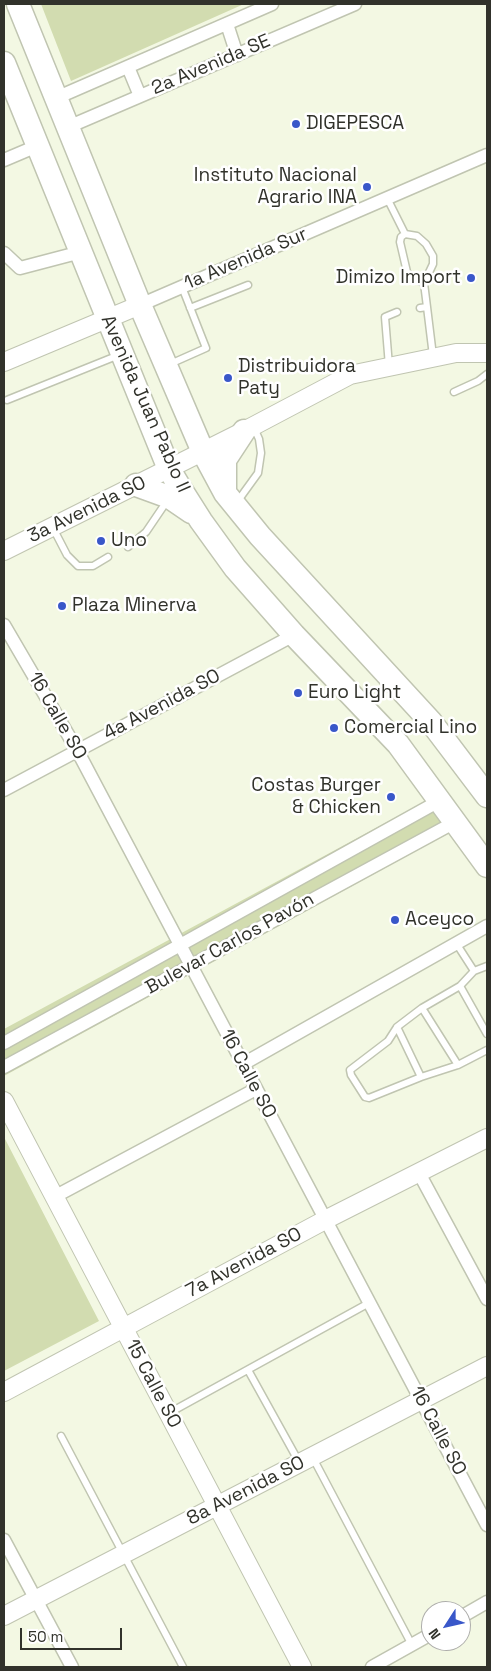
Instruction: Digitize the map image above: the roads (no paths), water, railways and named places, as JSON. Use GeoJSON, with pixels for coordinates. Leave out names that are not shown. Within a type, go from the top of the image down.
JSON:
{"type":"FeatureCollection","features":[{"type":"Feature","properties":{"kind":"highway","name":"Avenida Juan Pablo II"},"geometry":{"type":"LineString","coordinates":[[18,4],[166,366],[203,452],[230,499],[260,536],[431,722],[487,796]]}},
{"type":"Feature","properties":{"kind":"highway","name":"Avenida Juan Pablo II"},"geometry":{"type":"LineString","coordinates":[[4,63],[170,469],[200,522],[235,568],[294,635],[398,744],[441,800],[487,866]]}},
{"type":"Feature","properties":{"kind":"highway"},"geometry":{"type":"LineString","coordinates":[[230,499],[225,460],[249,429]]}},
{"type":"Feature","properties":{"kind":"highway"},"geometry":{"type":"LineString","coordinates":[[136,485],[169,497],[186,508],[200,522]]}},
{"type":"Feature","properties":{"kind":"street","name":"2a Avenida SE"},"geometry":{"type":"LineString","coordinates":[[56,98],[272,4]]}},
{"type":"Feature","properties":{"kind":"street","name":"2a Avenida SE"},"geometry":{"type":"LineString","coordinates":[[68,127],[355,4]]}},
{"type":"Feature","properties":{"kind":"street"},"geometry":{"type":"LineString","coordinates":[[227,24],[237,55]]}},
{"type":"Feature","properties":{"kind":"street"},"geometry":{"type":"LineString","coordinates":[[128,67],[140,96]]}},
{"type":"Feature","properties":{"kind":"street"},"geometry":{"type":"LineString","coordinates":[[4,160],[37,146]]}},
{"type":"Feature","properties":{"kind":"street","name":"1a Avenida Sur"},"geometry":{"type":"LineString","coordinates":[[4,362],[487,155]]}},
{"type":"Feature","properties":{"kind":"street"},"geometry":{"type":"LineString","coordinates":[[4,253],[20,268],[81,252]]}},
{"type":"Feature","properties":{"kind":"street","name":"3a Avenida SO"},"geometry":{"type":"LineString","coordinates":[[4,551],[249,429],[350,375],[456,353],[487,353]]}},
{"type":"Feature","properties":{"kind":"street","name":"16 Calle SO"},"geometry":{"type":"LineString","coordinates":[[4,625],[77,750],[487,1525]]}},
{"type":"Feature","properties":{"kind":"street","name":"4a Avenida SO"},"geometry":{"type":"LineString","coordinates":[[4,790],[294,635]]}},
{"type":"Feature","properties":{"kind":"street","name":"Bulevar Carlos Pavón"},"geometry":{"type":"LineString","coordinates":[[4,1043],[441,800]]}},
{"type":"Feature","properties":{"kind":"street","name":"Bulevar Carlos Pavón"},"geometry":{"type":"LineString","coordinates":[[4,1067],[456,821]]}},
{"type":"Feature","properties":{"kind":"street"},"geometry":{"type":"LineString","coordinates":[[242,1064],[487,926]]}},
{"type":"Feature","properties":{"kind":"street"},"geometry":{"type":"LineString","coordinates":[[54,1197],[256,1088]]}},
{"type":"Feature","properties":{"kind":"street","name":"15 Calle SO"},"geometry":{"type":"LineString","coordinates":[[4,1101],[302,1667]]}},
{"type":"Feature","properties":{"kind":"street","name":"7a Avenida SO"},"geometry":{"type":"LineString","coordinates":[[4,1392],[325,1220],[487,1138]]}},
{"type":"Feature","properties":{"kind":"street"},"geometry":{"type":"LineString","coordinates":[[419,1173],[487,1299]]}},
{"type":"Feature","properties":{"kind":"street","name":"8a Avenida SO"},"geometry":{"type":"LineString","coordinates":[[4,1616],[487,1366]]}},
{"type":"Feature","properties":{"kind":"street"},"geometry":{"type":"LineString","coordinates":[[4,1540],[72,1667]]}},
{"type":"Feature","properties":{"kind":"street"},"geometry":{"type":"LineString","coordinates":[[471,1611],[487,1602]]}},
{"type":"Feature","properties":{"kind":"street"},"geometry":{"type":"LineString","coordinates":[[372,1667],[421,1640]]}},
{"type":"Feature","properties":{"kind":"lane"},"geometry":{"type":"LineString","coordinates":[[387,198],[405,234]]}},
{"type":"Feature","properties":{"kind":"lane"},"geometry":{"type":"LineString","coordinates":[[405,234],[401,237],[400,242],[407,272],[412,278],[424,283]]}},
{"type":"Feature","properties":{"kind":"lane"},"geometry":{"type":"LineString","coordinates":[[405,234],[417,236],[426,244],[434,256],[434,264],[424,283],[423,308],[434,358]]}},
{"type":"Feature","properties":{"kind":"lane"},"geometry":{"type":"LineString","coordinates":[[190,308],[248,285]]}},
{"type":"Feature","properties":{"kind":"lane"},"geometry":{"type":"LineString","coordinates":[[166,366],[206,348],[182,287]]}},
{"type":"Feature","properties":{"kind":"lane"},"geometry":{"type":"LineString","coordinates":[[389,367],[385,317],[397,312]]}},
{"type":"Feature","properties":{"kind":"lane"},"geometry":{"type":"LineString","coordinates":[[7,400],[122,353]]}},
{"type":"Feature","properties":{"kind":"lane"},"geometry":{"type":"LineString","coordinates":[[454,392],[478,381],[487,374]]}},
{"type":"Feature","properties":{"kind":"lane"},"geometry":{"type":"LineString","coordinates":[[230,499],[258,473],[261,453],[260,440],[249,429]]}},
{"type":"Feature","properties":{"kind":"lane"},"geometry":{"type":"LineString","coordinates":[[128,546],[146,532],[169,497]]}},
{"type":"Feature","properties":{"kind":"lane"},"geometry":{"type":"LineString","coordinates":[[52,527],[67,555],[78,566],[93,566],[108,557]]}},
{"type":"Feature","properties":{"kind":"lane"},"geometry":{"type":"LineString","coordinates":[[456,943],[474,971]]}},
{"type":"Feature","properties":{"kind":"lane"},"geometry":{"type":"LineString","coordinates":[[487,966],[474,971],[460,986],[422,1008],[397,1027],[388,1041],[350,1070],[352,1080],[365,1097],[369,1098],[421,1077],[458,1065],[487,1050]]}},
{"type":"Feature","properties":{"kind":"lane"},"geometry":{"type":"LineString","coordinates":[[460,986],[487,1034]]}},
{"type":"Feature","properties":{"kind":"lane"},"geometry":{"type":"LineString","coordinates":[[422,1008],[458,1065]]}},
{"type":"Feature","properties":{"kind":"lane"},"geometry":{"type":"LineString","coordinates":[[397,1027],[421,1077]]}},
{"type":"Feature","properties":{"kind":"lane"},"geometry":{"type":"LineString","coordinates":[[168,1413],[369,1303]]}},
{"type":"Feature","properties":{"kind":"lane"},"geometry":{"type":"LineString","coordinates":[[248,1370],[306,1460],[412,1645]]}},
{"type":"Feature","properties":{"kind":"lane"},"geometry":{"type":"LineString","coordinates":[[61,1436],[183,1667]]}},
{"type":"Feature","properties":{"kind":"place","name":"DIGEPESCA"},"geometry":{"type":"Point","coordinates":[296,124]}},
{"type":"Feature","properties":{"kind":"place","name":"Instituto Nacional Agrario INA"},"geometry":{"type":"Point","coordinates":[367,187]}},
{"type":"Feature","properties":{"kind":"place","name":"Dimizo Import"},"geometry":{"type":"Point","coordinates":[471,278]}},
{"type":"Feature","properties":{"kind":"place","name":"Distribuidora Paty"},"geometry":{"type":"Point","coordinates":[228,378]}},
{"type":"Feature","properties":{"kind":"place","name":"Uno"},"geometry":{"type":"Point","coordinates":[101,541]}},
{"type":"Feature","properties":{"kind":"place","name":"Plaza Minerva"},"geometry":{"type":"Point","coordinates":[62,606]}},
{"type":"Feature","properties":{"kind":"place","name":"Euro Light"},"geometry":{"type":"Point","coordinates":[298,693]}},
{"type":"Feature","properties":{"kind":"place","name":"Comercial Lino"},"geometry":{"type":"Point","coordinates":[334,728]}},
{"type":"Feature","properties":{"kind":"place","name":"Costas Burger & Chicken"},"geometry":{"type":"Point","coordinates":[391,797]}},
{"type":"Feature","properties":{"kind":"place","name":"Aceyco"},"geometry":{"type":"Point","coordinates":[395,920]}}]}
